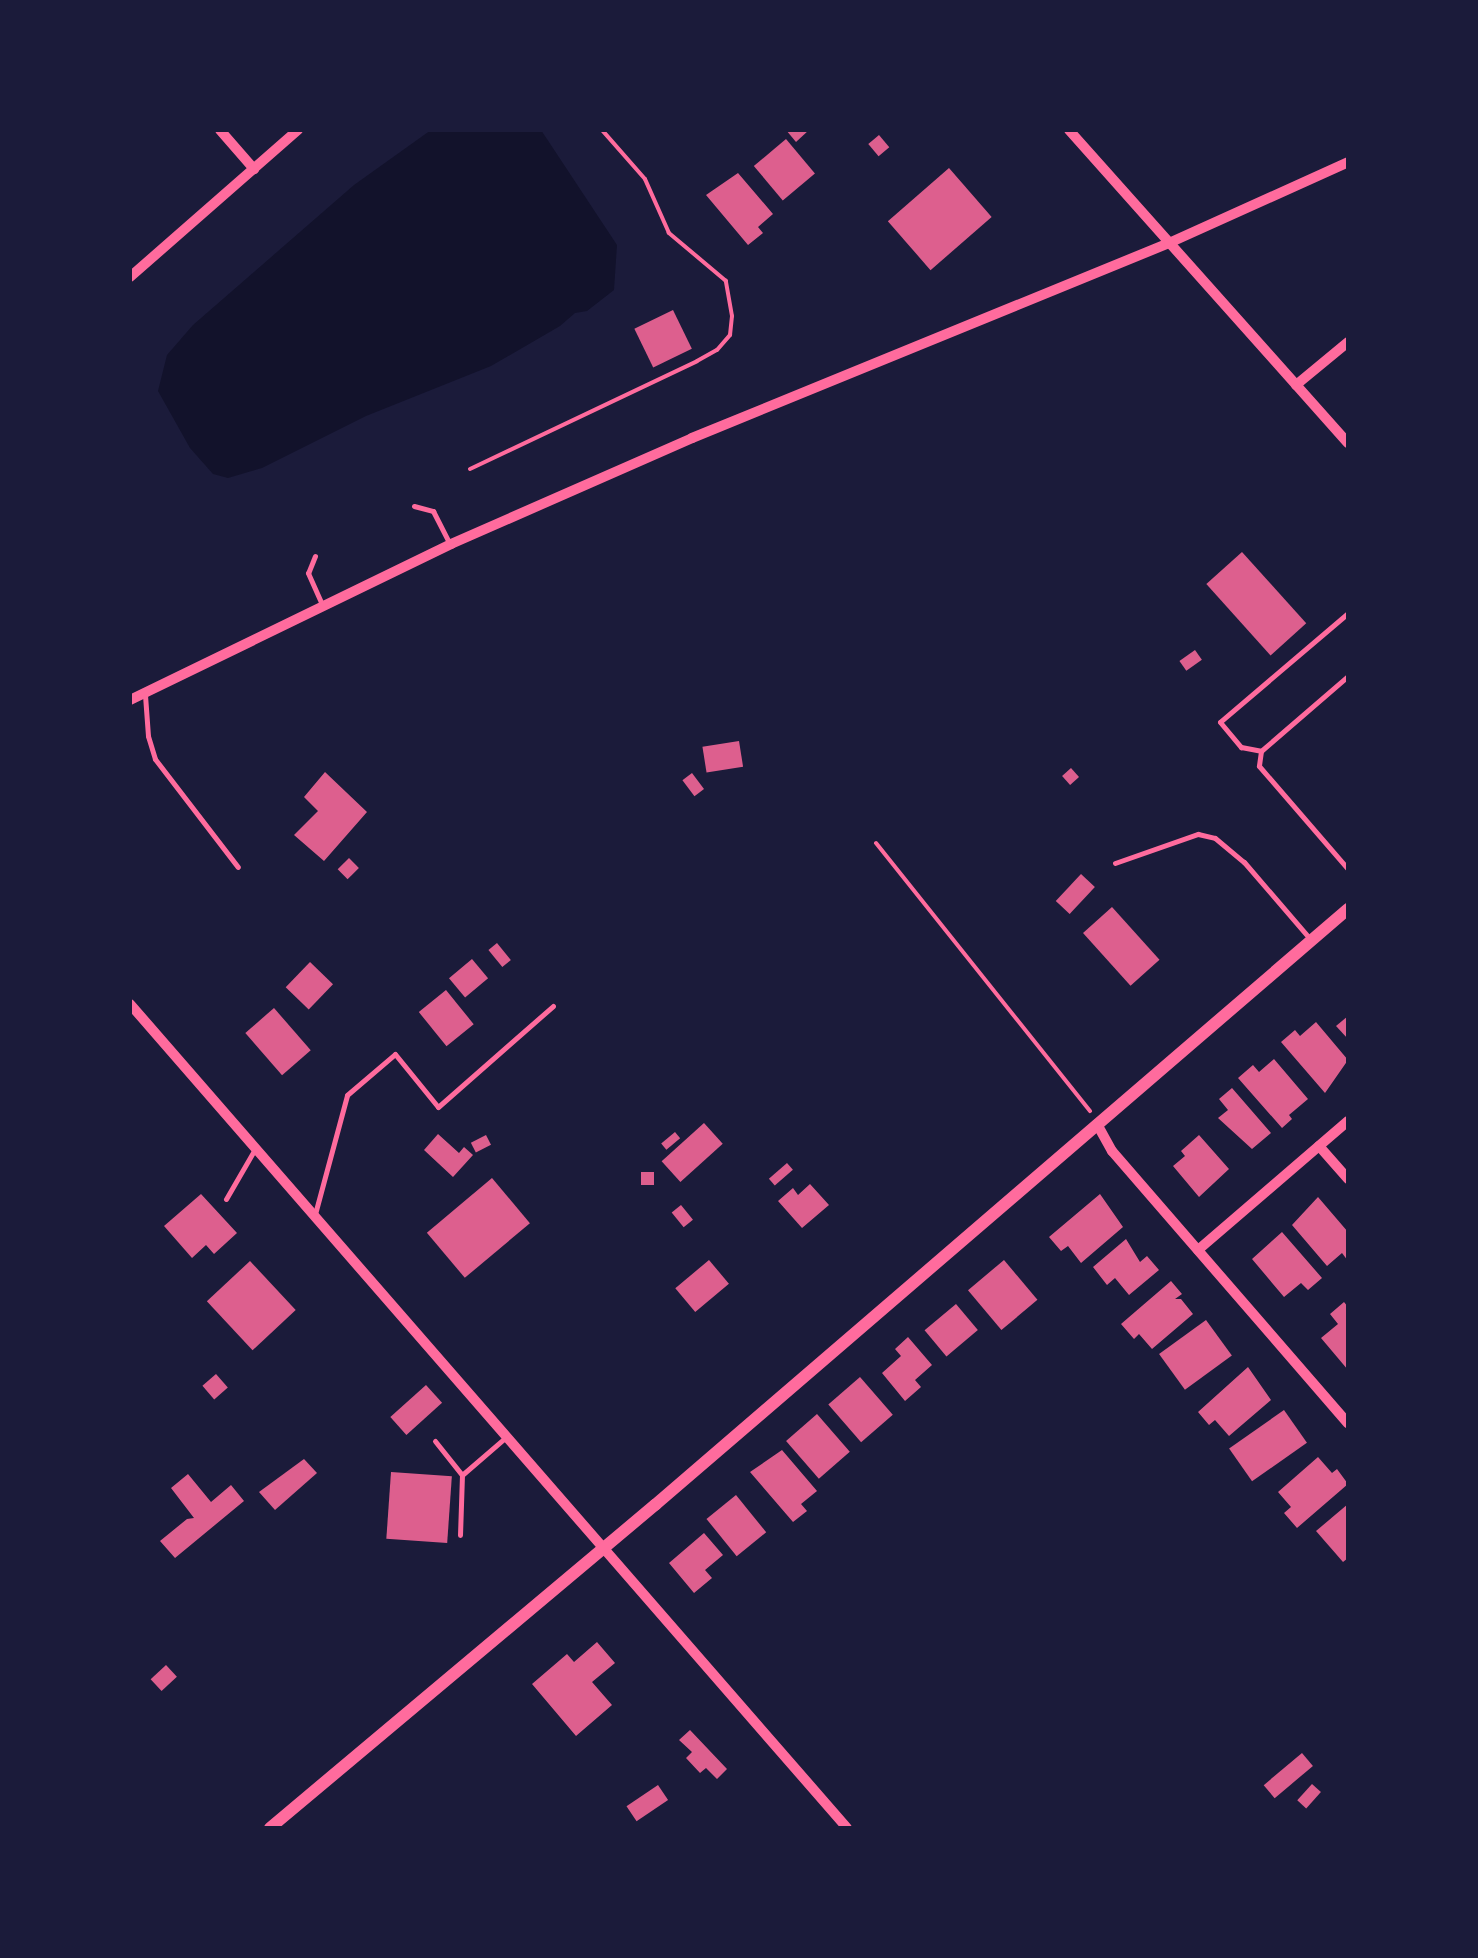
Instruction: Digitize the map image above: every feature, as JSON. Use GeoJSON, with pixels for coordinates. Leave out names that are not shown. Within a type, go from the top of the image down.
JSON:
{"type":"FeatureCollection","features":[{"type":"Feature","properties":{"kind":"street"},"geometry":{"type":"LineString","coordinates":[[220,130],[254,169]]}},
{"type":"Feature","properties":{"kind":"street"},"geometry":{"type":"LineString","coordinates":[[130,277],[298,130]]}},
{"type":"Feature","properties":{"kind":"street"},"geometry":{"type":"LineString","coordinates":[[1069,130],[1348,443]]}},
{"type":"Feature","properties":{"kind":"street"},"geometry":{"type":"LineString","coordinates":[[130,700],[450,544],[692,438],[1169,243],[1348,162]]}},
{"type":"Feature","properties":{"kind":"street"},"geometry":{"type":"LineString","coordinates":[[1296,385],[1348,342]]}},
{"type":"Feature","properties":{"kind":"street"},"geometry":{"type":"LineString","coordinates":[[270,1828],[1348,909]]}},
{"type":"Feature","properties":{"kind":"street"},"geometry":{"type":"LineString","coordinates":[[130,1004],[847,1828]]}},
{"type":"Feature","properties":{"kind":"street"},"geometry":{"type":"LineString","coordinates":[[1198,1250],[1348,1121]]}},
{"type":"Feature","properties":{"kind":"street"},"geometry":{"type":"LineString","coordinates":[[1097,1124],[1112,1151],[1348,1423]]}},
{"type":"Feature","properties":{"kind":"street"},"geometry":{"type":"LineString","coordinates":[[1319,1146],[1348,1179]]}},
{"type":"Feature","properties":{"kind":"lane"},"geometry":{"type":"LineString","coordinates":[[414,506],[433,511],[450,544]]}},
{"type":"Feature","properties":{"kind":"lane"},"geometry":{"type":"LineString","coordinates":[[315,556],[308,573],[323,607]]}},
{"type":"Feature","properties":{"kind":"lane"},"geometry":{"type":"LineString","coordinates":[[1261,751],[1241,747],[1220,722],[1348,613]]}},
{"type":"Feature","properties":{"kind":"lane"},"geometry":{"type":"LineString","coordinates":[[1348,676],[1261,751],[1258,766],[1348,869]]}},
{"type":"Feature","properties":{"kind":"lane"},"geometry":{"type":"LineString","coordinates":[[145,693],[148,736],[155,758],[238,868]]}},
{"type":"Feature","properties":{"kind":"lane"},"geometry":{"type":"LineString","coordinates":[[1115,864],[1198,834],[1215,838],[1244,862],[1311,940]]}},
{"type":"Feature","properties":{"kind":"lane"},"geometry":{"type":"LineString","coordinates":[[314,1217],[347,1094],[395,1054],[438,1107],[553,1006]]}},
{"type":"Feature","properties":{"kind":"lane"},"geometry":{"type":"LineString","coordinates":[[226,1199],[256,1150]]}},
{"type":"Feature","properties":{"kind":"lane"},"geometry":{"type":"LineString","coordinates":[[462,1475],[506,1438]]}},
{"type":"Feature","properties":{"kind":"lane"},"geometry":{"type":"LineString","coordinates":[[435,1440],[462,1475],[460,1536]]}},
{"type":"Feature","properties":{"kind":"path"},"geometry":{"type":"LineString","coordinates":[[470,469],[707,355],[730,335],[729,293],[722,275],[669,233],[645,179],[602,130]]}},
{"type":"Feature","properties":{"kind":"path"},"geometry":{"type":"LineString","coordinates":[[876,842],[963,946],[1097,1124]]}},
{"type":"Feature","properties":{"kind":"shaded area"},"geometry":{"type":"Polygon","coordinates":[[[431,130],[541,130],[617,245],[614,290],[587,311],[575,313],[491,366],[366,416],[262,468],[228,478],[213,474],[190,448],[158,391],[167,355],[193,325],[354,185],[431,130]]]}},
{"type":"Feature","properties":{"kind":"building"},"geometry":{"type":"Polygon","coordinates":[[[786,130],[809,130],[796,142],[786,130]]]}},
{"type":"Feature","properties":{"kind":"building"},"geometry":{"type":"Polygon","coordinates":[[[879,135],[889,147],[879,156],[868,144],[879,135]]]}},
{"type":"Feature","properties":{"kind":"building"},"geometry":{"type":"Polygon","coordinates":[[[786,139],[815,173],[783,200],[754,166],[786,139]]]}},
{"type":"Feature","properties":{"kind":"building"},"geometry":{"type":"Polygon","coordinates":[[[949,168],[992,217],[931,270],[888,221],[949,168]]]}},
{"type":"Feature","properties":{"kind":"building"},"geometry":{"type":"Polygon","coordinates":[[[738,173],[773,214],[758,227],[763,233],[748,245],[706,195],[738,173]]]}},
{"type":"Feature","properties":{"kind":"building"},"geometry":{"type":"Polygon","coordinates":[[[673,310],[692,349],[653,367],[634,329],[673,310]]]}},
{"type":"Feature","properties":{"kind":"building"},"geometry":{"type":"Polygon","coordinates":[[[1242,552],[1306,623],[1271,655],[1206,584],[1242,552]]]}},
{"type":"Feature","properties":{"kind":"building"},"geometry":{"type":"Polygon","coordinates":[[[1195,650],[1202,660],[1186,671],[1179,661],[1195,650]]]}},
{"type":"Feature","properties":{"kind":"building"},"geometry":{"type":"Polygon","coordinates":[[[739,741],[743,767],[707,772],[702,747],[739,741]]]}},
{"type":"Feature","properties":{"kind":"building"},"geometry":{"type":"Polygon","coordinates":[[[1071,768],[1079,777],[1070,785],[1062,776],[1071,768]]]}},
{"type":"Feature","properties":{"kind":"building"},"geometry":{"type":"Polygon","coordinates":[[[325,772],[367,812],[324,861],[294,835],[318,811],[304,797],[325,772]]]}},
{"type":"Feature","properties":{"kind":"building"},"geometry":{"type":"Polygon","coordinates":[[[692,773],[704,789],[694,796],[682,780],[692,773]]]}},
{"type":"Feature","properties":{"kind":"building"},"geometry":{"type":"Polygon","coordinates":[[[349,858],[359,868],[348,879],[338,869],[349,858]]]}},
{"type":"Feature","properties":{"kind":"building"},"geometry":{"type":"Polygon","coordinates":[[[1081,874],[1095,887],[1070,914],[1056,901],[1081,874]]]}},
{"type":"Feature","properties":{"kind":"building"},"geometry":{"type":"Polygon","coordinates":[[[1112,907],[1160,960],[1131,986],[1083,933],[1112,907]]]}},
{"type":"Feature","properties":{"kind":"building"},"geometry":{"type":"Polygon","coordinates":[[[497,943],[511,960],[502,967],[488,950],[497,943]]]}},
{"type":"Feature","properties":{"kind":"building"},"geometry":{"type":"Polygon","coordinates":[[[472,959],[488,978],[465,997],[449,978],[472,959]]]}},
{"type":"Feature","properties":{"kind":"building"},"geometry":{"type":"Polygon","coordinates":[[[310,962],[333,984],[309,1009],[286,987],[310,962]]]}},
{"type":"Feature","properties":{"kind":"building"},"geometry":{"type":"Polygon","coordinates":[[[446,990],[474,1024],[446,1046],[419,1012],[446,990]]]}},
{"type":"Feature","properties":{"kind":"building"},"geometry":{"type":"Polygon","coordinates":[[[274,1008],[311,1050],[282,1075],[245,1033],[274,1008]]]}},
{"type":"Feature","properties":{"kind":"building"},"geometry":{"type":"Polygon","coordinates":[[[1348,1016],[1348,1039],[1336,1026],[1348,1016]]]}},
{"type":"Feature","properties":{"kind":"building"},"geometry":{"type":"Polygon","coordinates":[[[1316,1022],[1348,1060],[1325,1093],[1281,1042],[1295,1030],[1300,1036],[1316,1022]]]}},
{"type":"Feature","properties":{"kind":"building"},"geometry":{"type":"Polygon","coordinates":[[[1274,1059],[1308,1099],[1289,1115],[1292,1119],[1282,1128],[1238,1078],[1253,1065],[1259,1072],[1274,1059]]]}},
{"type":"Feature","properties":{"kind":"building"},"geometry":{"type":"Polygon","coordinates":[[[1232,1088],[1271,1133],[1252,1149],[1218,1118],[1228,1110],[1219,1099],[1232,1088]]]}},
{"type":"Feature","properties":{"kind":"building"},"geometry":{"type":"Polygon","coordinates":[[[704,1123],[723,1144],[680,1182],[662,1161],[704,1123]]]}},
{"type":"Feature","properties":{"kind":"building"},"geometry":{"type":"Polygon","coordinates":[[[675,1132],[680,1138],[666,1150],[661,1144],[675,1132]]]}},
{"type":"Feature","properties":{"kind":"building"},"geometry":{"type":"Polygon","coordinates":[[[438,1134],[459,1153],[464,1147],[473,1155],[453,1177],[424,1150],[438,1134]]]}},
{"type":"Feature","properties":{"kind":"building"},"geometry":{"type":"Polygon","coordinates":[[[486,1135],[491,1145],[476,1153],[471,1143],[486,1135]]]}},
{"type":"Feature","properties":{"kind":"building"},"geometry":{"type":"Polygon","coordinates":[[[1199,1135],[1229,1169],[1199,1197],[1173,1166],[1185,1156],[1181,1151],[1199,1135]]]}},
{"type":"Feature","properties":{"kind":"building"},"geometry":{"type":"Polygon","coordinates":[[[787,1163],[793,1170],[775,1186],[769,1179],[787,1163]]]}},
{"type":"Feature","properties":{"kind":"building"},"geometry":{"type":"Polygon","coordinates":[[[641,1172],[654,1172],[654,1185],[641,1185],[641,1172]]]}},
{"type":"Feature","properties":{"kind":"building"},"geometry":{"type":"Polygon","coordinates":[[[492,1178],[530,1223],[465,1278],[427,1233],[492,1178]]]}},
{"type":"Feature","properties":{"kind":"building"},"geometry":{"type":"Polygon","coordinates":[[[810,1184],[829,1205],[802,1228],[778,1201],[793,1188],[798,1195],[810,1184]]]}},
{"type":"Feature","properties":{"kind":"building"},"geometry":{"type":"Polygon","coordinates":[[[201,1194],[237,1233],[214,1254],[206,1245],[192,1258],[164,1226],[201,1194]]]}},
{"type":"Feature","properties":{"kind":"building"},"geometry":{"type":"Polygon","coordinates":[[[1100,1194],[1123,1227],[1081,1263],[1068,1246],[1061,1251],[1049,1237],[1100,1194]]]}},
{"type":"Feature","properties":{"kind":"building"},"geometry":{"type":"Polygon","coordinates":[[[1318,1197],[1348,1232],[1348,1261],[1342,1253],[1327,1266],[1292,1225],[1318,1197]]]}},
{"type":"Feature","properties":{"kind":"building"},"geometry":{"type":"Polygon","coordinates":[[[681,1205],[693,1220],[684,1227],[672,1213],[681,1205]]]}},
{"type":"Feature","properties":{"kind":"building"},"geometry":{"type":"Polygon","coordinates":[[[1282,1232],[1322,1278],[1308,1290],[1301,1283],[1284,1297],[1252,1259],[1282,1232]]]}},
{"type":"Feature","properties":{"kind":"building"},"geometry":{"type":"Polygon","coordinates":[[[1126,1239],[1140,1262],[1147,1256],[1159,1270],[1129,1295],[1115,1278],[1107,1285],[1093,1267],[1126,1239]]]}},
{"type":"Feature","properties":{"kind":"building"},"geometry":{"type":"Polygon","coordinates":[[[709,1260],[729,1284],[695,1312],[675,1288],[709,1260]]]}},
{"type":"Feature","properties":{"kind":"building"},"geometry":{"type":"Polygon","coordinates":[[[1004,1260],[1037,1300],[1001,1330],[968,1290],[1004,1260]]]}},
{"type":"Feature","properties":{"kind":"building"},"geometry":{"type":"Polygon","coordinates":[[[250,1261],[296,1310],[253,1350],[207,1301],[250,1261]]]}},
{"type":"Feature","properties":{"kind":"building"},"geometry":{"type":"Polygon","coordinates":[[[1171,1281],[1182,1294],[1175,1299],[1181,1299],[1193,1314],[1152,1349],[1139,1334],[1134,1339],[1121,1324],[1171,1281]]]}},
{"type":"Feature","properties":{"kind":"building"},"geometry":{"type":"Polygon","coordinates":[[[1344,1302],[1348,1307],[1348,1370],[1321,1338],[1338,1324],[1330,1314],[1344,1302]]]}},
{"type":"Feature","properties":{"kind":"building"},"geometry":{"type":"Polygon","coordinates":[[[956,1304],[978,1330],[946,1356],[925,1330],[956,1304]]]}},
{"type":"Feature","properties":{"kind":"building"},"geometry":{"type":"Polygon","coordinates":[[[1206,1320],[1232,1356],[1185,1390],[1159,1354],[1206,1320]]]}},
{"type":"Feature","properties":{"kind":"building"},"geometry":{"type":"Polygon","coordinates":[[[908,1337],[932,1365],[915,1380],[921,1387],[905,1401],[882,1373],[901,1356],[895,1349],[908,1337]]]}},
{"type":"Feature","properties":{"kind":"building"},"geometry":{"type":"Polygon","coordinates":[[[1248,1367],[1271,1400],[1229,1436],[1215,1420],[1209,1425],[1198,1412],[1248,1367]]]}},
{"type":"Feature","properties":{"kind":"building"},"geometry":{"type":"Polygon","coordinates":[[[216,1374],[228,1388],[214,1399],[202,1386],[216,1374]]]}},
{"type":"Feature","properties":{"kind":"building"},"geometry":{"type":"Polygon","coordinates":[[[860,1377],[893,1415],[861,1442],[828,1405],[860,1377]]]}},
{"type":"Feature","properties":{"kind":"building"},"geometry":{"type":"Polygon","coordinates":[[[426,1385],[442,1403],[406,1435],[390,1417],[426,1385]]]}},
{"type":"Feature","properties":{"kind":"building"},"geometry":{"type":"Polygon","coordinates":[[[1284,1410],[1307,1443],[1252,1481],[1229,1448],[1284,1410]]]}},
{"type":"Feature","properties":{"kind":"building"},"geometry":{"type":"Polygon","coordinates":[[[817,1414],[850,1452],[819,1479],[786,1441],[817,1414]]]}},
{"type":"Feature","properties":{"kind":"building"},"geometry":{"type":"Polygon","coordinates":[[[782,1450],[817,1491],[801,1504],[807,1511],[793,1522],[750,1472],[782,1450]]]}},
{"type":"Feature","properties":{"kind":"building"},"geometry":{"type":"Polygon","coordinates":[[[1318,1457],[1332,1473],[1337,1469],[1348,1484],[1297,1528],[1284,1513],[1291,1507],[1278,1492],[1318,1457]]]}},
{"type":"Feature","properties":{"kind":"building"},"geometry":{"type":"Polygon","coordinates":[[[304,1459],[317,1473],[275,1510],[259,1492],[304,1459]]]}},
{"type":"Feature","properties":{"kind":"building"},"geometry":{"type":"Polygon","coordinates":[[[391,1472],[452,1476],[447,1543],[386,1539],[391,1472]]]}},
{"type":"Feature","properties":{"kind":"building"},"geometry":{"type":"Polygon","coordinates":[[[188,1474],[211,1502],[231,1485],[244,1501],[175,1558],[160,1541],[187,1519],[194,1518],[171,1488],[188,1474]]]}},
{"type":"Feature","properties":{"kind":"building"},"geometry":{"type":"Polygon","coordinates":[[[736,1495],[766,1532],[737,1556],[706,1519],[736,1495]]]}},
{"type":"Feature","properties":{"kind":"building"},"geometry":{"type":"Polygon","coordinates":[[[1348,1504],[1348,1558],[1343,1562],[1316,1531],[1348,1504]]]}},
{"type":"Feature","properties":{"kind":"building"},"geometry":{"type":"Polygon","coordinates":[[[704,1533],[723,1555],[705,1570],[712,1578],[694,1593],[669,1563],[704,1533]]]}},
{"type":"Feature","properties":{"kind":"building"},"geometry":{"type":"Polygon","coordinates":[[[597,1642],[615,1663],[592,1682],[612,1705],[576,1736],[532,1684],[567,1654],[574,1662],[597,1642]]]}},
{"type":"Feature","properties":{"kind":"building"},"geometry":{"type":"Polygon","coordinates":[[[166,1665],[177,1677],[162,1691],[151,1679],[166,1665]]]}},
{"type":"Feature","properties":{"kind":"building"},"geometry":{"type":"Polygon","coordinates":[[[690,1730],[727,1769],[717,1779],[706,1768],[700,1773],[686,1758],[692,1752],[679,1740],[690,1730]]]}},
{"type":"Feature","properties":{"kind":"building"},"geometry":{"type":"Polygon","coordinates":[[[1302,1753],[1313,1766],[1275,1798],[1264,1785],[1302,1753]]]}},
{"type":"Feature","properties":{"kind":"building"},"geometry":{"type":"Polygon","coordinates":[[[1312,1784],[1321,1792],[1306,1808],[1297,1800],[1312,1784]]]}},
{"type":"Feature","properties":{"kind":"building"},"geometry":{"type":"Polygon","coordinates":[[[658,1785],[668,1800],[637,1821],[626,1806],[658,1785]]]}}]}
